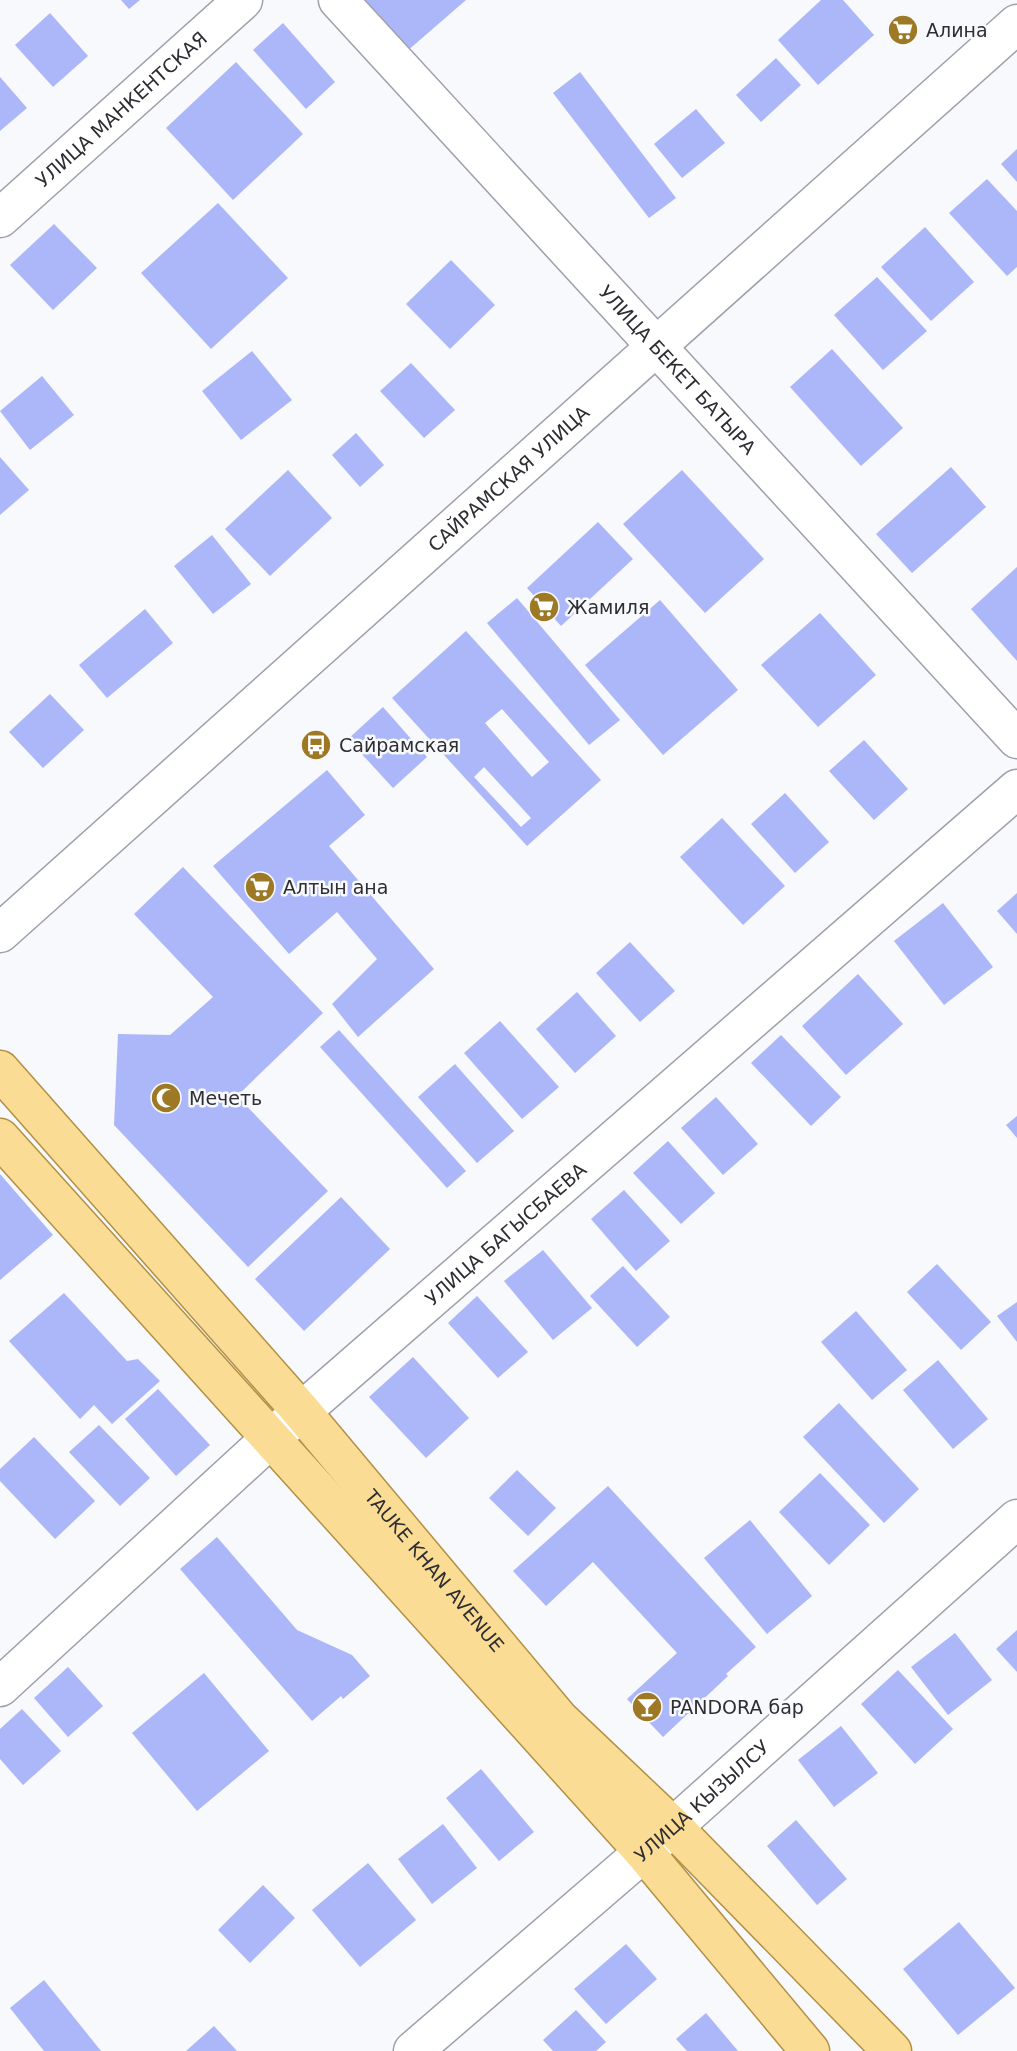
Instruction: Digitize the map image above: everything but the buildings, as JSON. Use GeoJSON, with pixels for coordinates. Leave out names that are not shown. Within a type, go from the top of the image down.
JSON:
{"type":"FeatureCollection","features":[{"type":"Feature","properties":{"kind":"main road","name":"TAUKE KHAN AVENUE"},"geometry":{"type":"LineString","coordinates":[[0,1070],[301,1411],[559,1719],[673,1827],[891,2051]]}},
{"type":"Feature","properties":{"kind":"main road","name":"TAUKE KHAN AVENUE"},"geometry":{"type":"LineString","coordinates":[[0,1138],[654,1864],[810,2051]]}},
{"type":"Feature","properties":{"kind":"street","name":"УЛИЦА МАНКЕНТСКАЯ"},"geometry":{"type":"LineString","coordinates":[[0,218],[243,0]]}},
{"type":"Feature","properties":{"kind":"street","name":"УЛИЦА БЕКЕТ БАТЫРА"},"geometry":{"type":"LineString","coordinates":[[338,0],[1017,739]]}},
{"type":"Feature","properties":{"kind":"street","name":"САЙРАМСКАЯ УЛИЦА"},"geometry":{"type":"LineString","coordinates":[[0,933],[1017,24]]}},
{"type":"Feature","properties":{"kind":"street","name":"УЛИЦА БАГЫСБАЕВА"},"geometry":{"type":"LineString","coordinates":[[0,1688],[301,1411],[1017,789]]}},
{"type":"Feature","properties":{"kind":"street","name":"УЛИЦА КЫЗЫЛСУ"},"geometry":{"type":"LineString","coordinates":[[413,2051],[654,1864],[673,1827],[1017,1518]]}},
{"type":"Feature","properties":{"kind":"place","name":"Алина"},"geometry":{"type":"Point","coordinates":[903,30]}},
{"type":"Feature","properties":{"kind":"place","name":"Жамиля"},"geometry":{"type":"Point","coordinates":[544,607]}},
{"type":"Feature","properties":{"kind":"place","name":"Сайрамская"},"geometry":{"type":"Point","coordinates":[316,745]}},
{"type":"Feature","properties":{"kind":"place","name":"Алтын ана"},"geometry":{"type":"Point","coordinates":[260,887]}},
{"type":"Feature","properties":{"kind":"place","name":"Мечеть"},"geometry":{"type":"Point","coordinates":[166,1098]}},
{"type":"Feature","properties":{"kind":"place","name":"PANDORA бар"},"geometry":{"type":"Point","coordinates":[647,1707]}}]}
